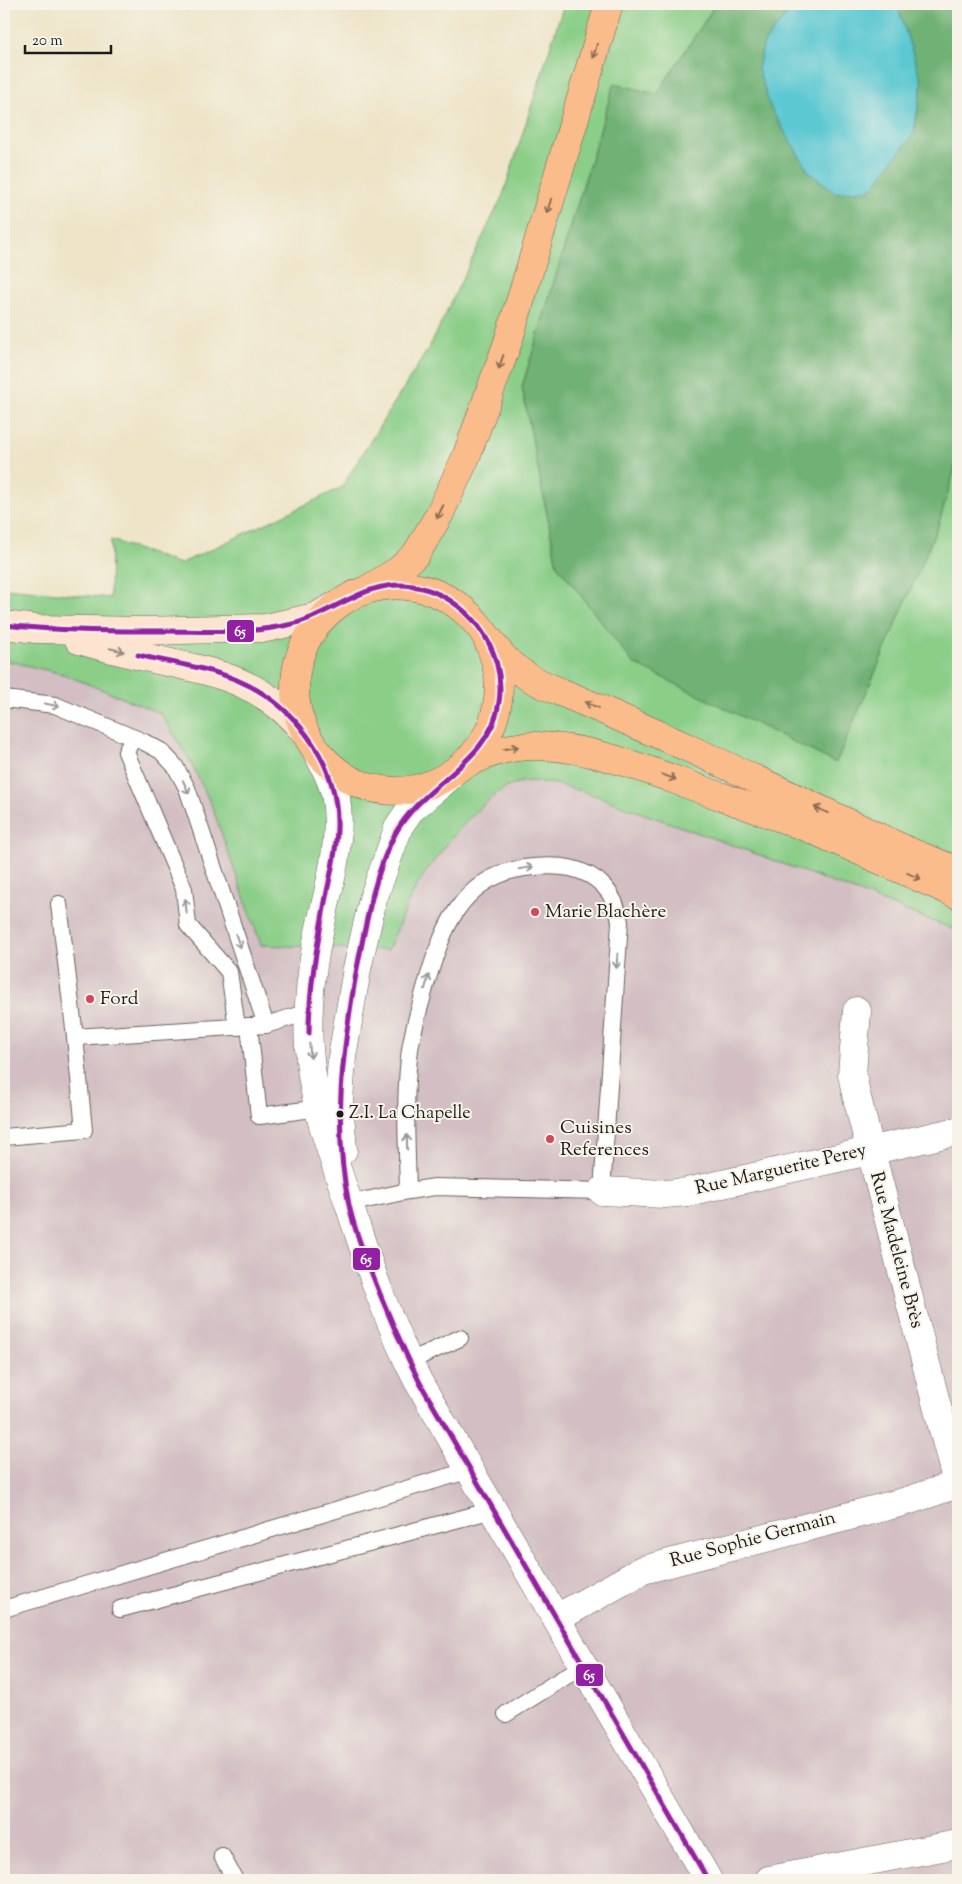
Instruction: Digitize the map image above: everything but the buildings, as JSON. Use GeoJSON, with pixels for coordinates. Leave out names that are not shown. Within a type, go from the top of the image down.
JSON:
{"type":"FeatureCollection","features":[{"type":"Feature","properties":{"kind":"main road"},"geometry":{"type":"LineString","coordinates":[[608,4],[508,342],[466,457],[439,515],[416,554],[399,570],[335,606],[314,628],[299,659],[295,690],[300,720],[310,741],[336,770],[364,784],[378,788],[410,789],[425,786],[492,752],[514,747],[536,746],[574,750],[624,761],[806,827],[958,895]]}},
{"type":"Feature","properties":{"kind":"main road"},"geometry":{"type":"LineString","coordinates":[[368,589],[405,585],[441,595],[471,617],[513,667],[529,678],[637,723],[913,853],[958,871]]}},
{"type":"Feature","properties":{"kind":"main road"},"geometry":{"type":"LineString","coordinates":[[459,769],[485,740],[494,719],[499,696],[498,672],[486,637]]}},
{"type":"Feature","properties":{"kind":"main road"},"geometry":{"type":"LineString","coordinates":[[806,827],[913,853]]}},
{"type":"Feature","properties":{"kind":"street"},"geometry":{"type":"LineString","coordinates":[[4,625],[36,629],[208,631],[266,628],[308,620],[335,606]]}},
{"type":"Feature","properties":{"kind":"street"},"geometry":{"type":"LineString","coordinates":[[36,629],[236,680],[274,700],[294,718],[310,741],[330,777],[338,814],[332,866],[312,967],[308,1012],[309,1049],[327,1139],[375,1285],[408,1362],[708,1880]]}},
{"type":"Feature","properties":{"kind":"street"},"geometry":{"type":"LineString","coordinates":[[348,1204],[340,1111],[340,1077],[350,1005],[372,898],[399,826],[410,810],[459,769]]}},
{"type":"Feature","properties":{"kind":"street","name":"Rue Madeleine Brès"},"geometry":{"type":"LineString","coordinates":[[857,1011],[852,1074],[870,1150],[958,1485]]}},
{"type":"Feature","properties":{"kind":"street","name":"Rue Marguerite Perey"},"geometry":{"type":"LineString","coordinates":[[602,1191],[665,1194],[687,1192],[958,1131]]}},
{"type":"Feature","properties":{"kind":"street","name":"Rue Sophie Germain"},"geometry":{"type":"LineString","coordinates":[[557,1618],[643,1570],[958,1485]]}},
{"type":"Feature","properties":{"kind":"street"},"geometry":{"type":"LineString","coordinates":[[769,1880],[958,1844]]}},
{"type":"Feature","properties":{"kind":"lane"},"geometry":{"type":"LineString","coordinates":[[4,699],[55,705],[161,751],[174,766],[187,788],[266,1024]]}},
{"type":"Feature","properties":{"kind":"lane"},"geometry":{"type":"LineString","coordinates":[[134,738],[126,752],[184,890],[188,925],[229,972],[243,1026],[260,1116],[320,1108]]}},
{"type":"Feature","properties":{"kind":"lane"},"geometry":{"type":"LineString","coordinates":[[348,1204],[408,1190],[463,1186],[602,1191],[620,922],[618,906],[601,882],[587,874],[569,868],[537,866],[496,874],[484,880],[465,898],[453,916],[434,958],[414,1028],[409,1055],[406,1088],[408,1190]]}},
{"type":"Feature","properties":{"kind":"lane"},"geometry":{"type":"LineString","coordinates":[[4,1137],[84,1130],[59,904]]}},
{"type":"Feature","properties":{"kind":"lane"},"geometry":{"type":"LineString","coordinates":[[75,1038],[266,1024],[308,1012]]}},
{"type":"Feature","properties":{"kind":"lane"},"geometry":{"type":"LineString","coordinates":[[408,1362],[460,1338]]}},
{"type":"Feature","properties":{"kind":"lane"},"geometry":{"type":"LineString","coordinates":[[4,1609],[470,1470]]}},
{"type":"Feature","properties":{"kind":"lane"},"geometry":{"type":"LineString","coordinates":[[120,1609],[493,1510]]}},
{"type":"Feature","properties":{"kind":"lane"},"geometry":{"type":"LineString","coordinates":[[506,1714],[584,1665]]}},
{"type":"Feature","properties":{"kind":"lane"},"geometry":{"type":"LineString","coordinates":[[222,1856],[235,1880]]}},
{"type":"Feature","properties":{"kind":"shaded area"},"geometry":{"type":"Polygon","coordinates":[[[4,660],[63,674],[160,713],[189,759],[211,804],[261,945],[388,950],[414,891],[447,842],[486,802],[515,783],[534,780],[574,790],[745,849],[958,931],[958,1880],[4,1880],[4,660]]]}},
{"type":"Feature","properties":{"kind":"green space"},"geometry":{"type":"Polygon","coordinates":[[[564,4],[713,4],[712,10],[657,94],[614,84],[522,387],[557,565],[836,762],[938,526],[958,458],[958,931],[764,857],[600,798],[563,786],[530,781],[517,783],[504,789],[489,800],[445,846],[414,891],[388,950],[261,945],[211,804],[189,759],[160,713],[63,674],[4,660],[4,588],[110,598],[111,540],[180,564],[341,488],[430,346],[503,195],[564,4]]]}},
{"type":"Feature","properties":{"kind":"green space"},"geometry":{"type":"Polygon","coordinates":[[[713,4],[795,4],[764,43],[914,133],[922,84],[896,4],[958,4],[958,458],[938,526],[836,763],[633,663],[557,565],[522,387],[614,84],[657,94],[712,10],[713,4]]]}},
{"type":"Feature","properties":{"kind":"water"},"geometry":{"type":"Polygon","coordinates":[[[795,4],[897,4],[922,83],[914,133],[871,189],[836,193],[809,172],[771,109],[758,69],[764,43],[795,4]]]}},
{"type":"Feature","properties":{"kind":"transit line","name":"65"},"geometry":{"type":"LineString","coordinates":[[4,625],[103,631],[257,630],[288,625],[304,620],[364,592],[379,587],[396,585],[413,586],[432,591],[450,600],[466,612],[479,627],[489,644],[496,662],[500,682],[499,702],[493,723],[483,741],[470,757],[422,800],[407,816],[395,834],[381,866],[367,917],[347,1027],[341,1086],[341,1145],[349,1205],[359,1240],[379,1292],[420,1383],[708,1880]]}},
{"type":"Feature","properties":{"kind":"transit line","name":"65"},"geometry":{"type":"LineString","coordinates":[[138,655],[213,672],[237,680],[257,690],[293,718],[319,755],[329,776],[335,797],[337,830],[314,967],[309,1033]]}},
{"type":"Feature","properties":{"kind":"place","name":"Marie Blachère"},"geometry":{"type":"Point","coordinates":[535,912]}},
{"type":"Feature","properties":{"kind":"place","name":"Ford"},"geometry":{"type":"Point","coordinates":[90,999]}},
{"type":"Feature","properties":{"kind":"place","name":"Z.I. La Chapelle"},"geometry":{"type":"Point","coordinates":[340,1114]}},
{"type":"Feature","properties":{"kind":"place","name":"Cuisines References"},"geometry":{"type":"Point","coordinates":[550,1139]}}]}
